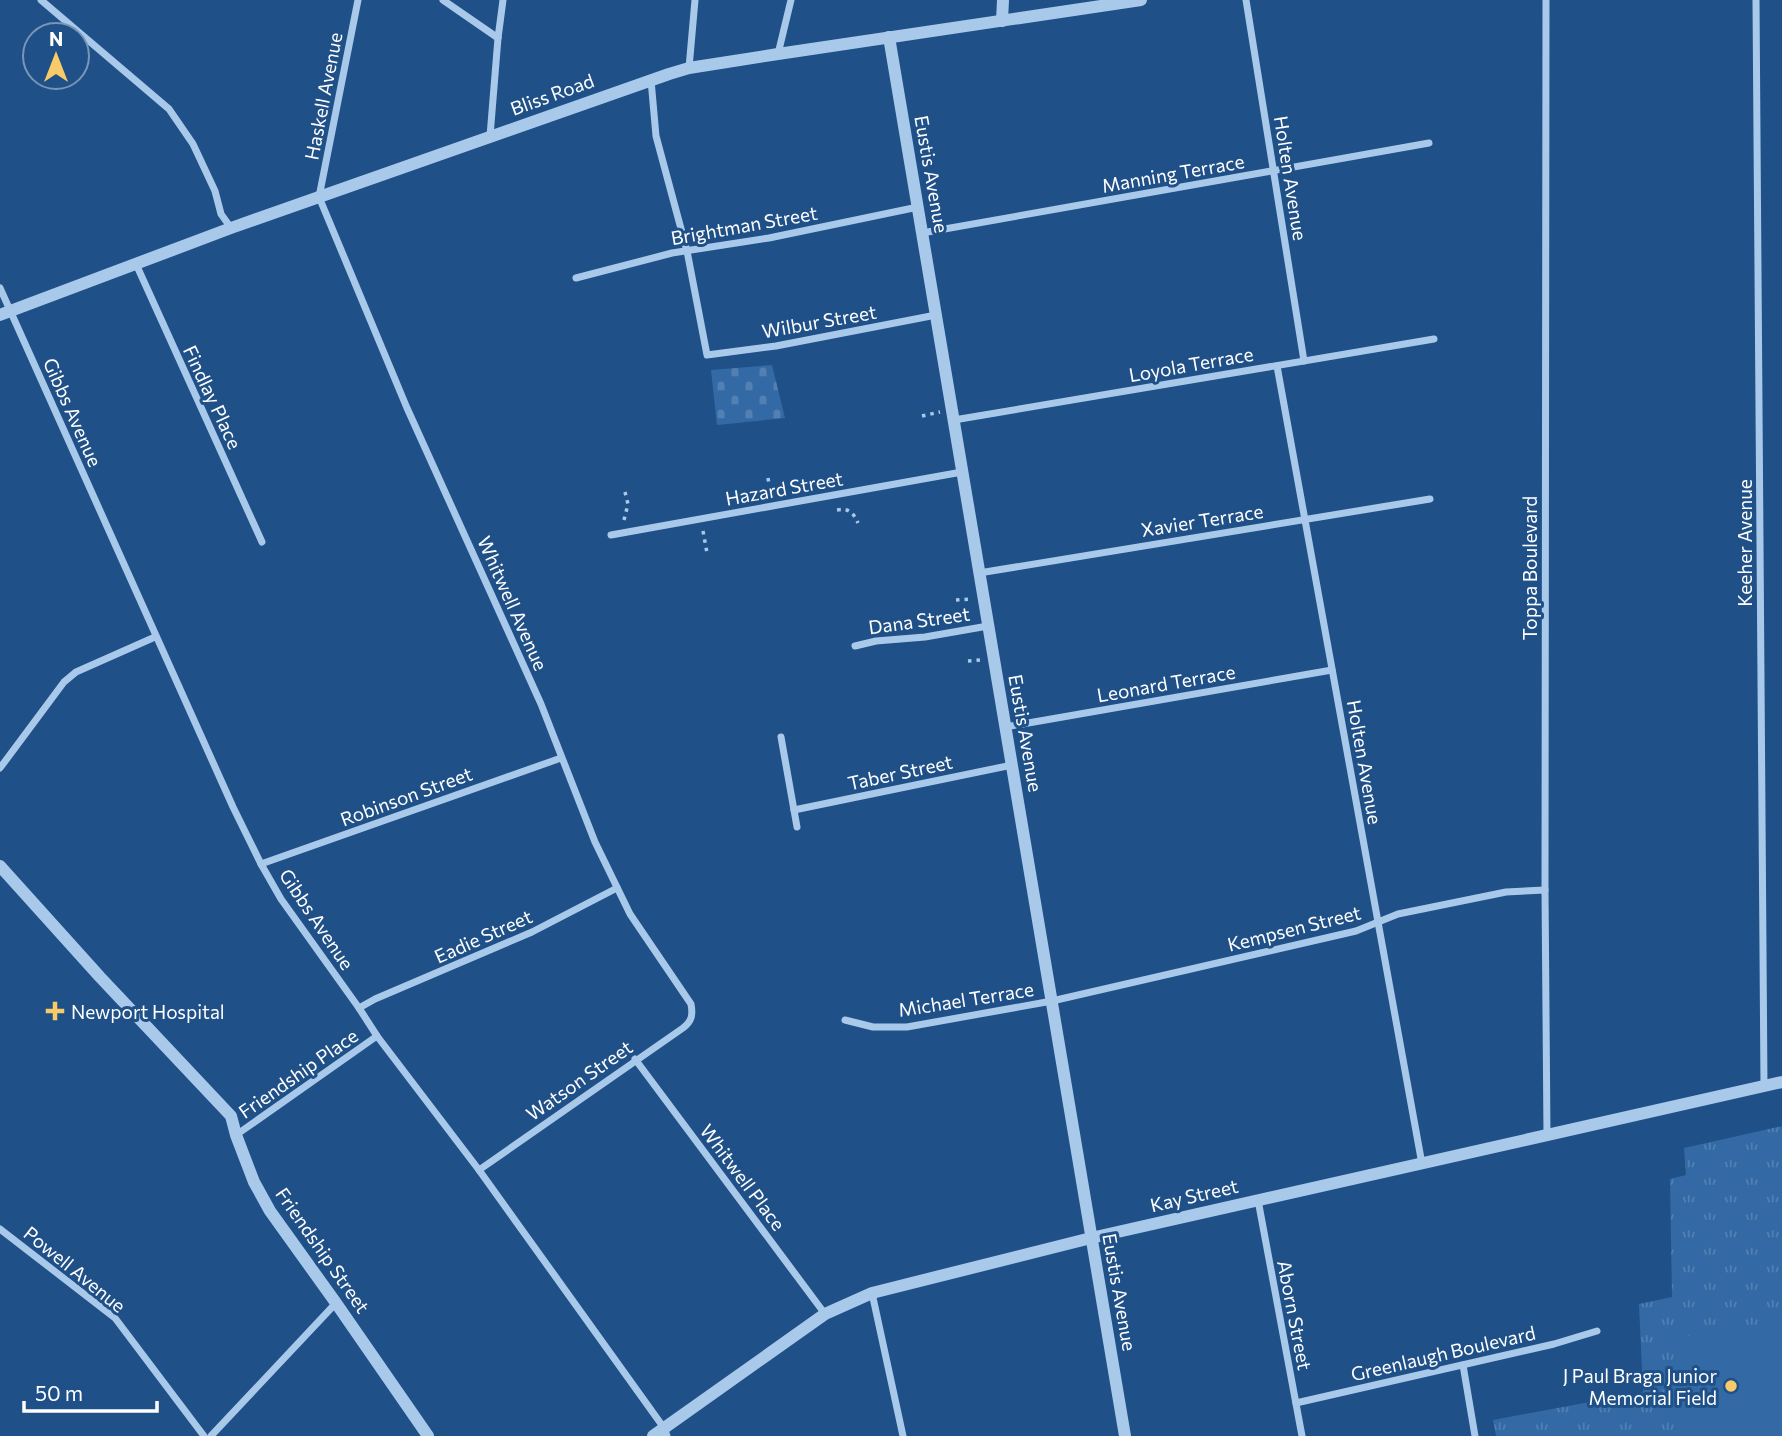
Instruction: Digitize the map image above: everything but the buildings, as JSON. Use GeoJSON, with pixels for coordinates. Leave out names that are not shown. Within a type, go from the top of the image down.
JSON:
{"type":"FeatureCollection","features":[{"type":"Feature","properties":{"kind":"street"},"geometry":{"type":"LineString","coordinates":[[41,0],[169,109],[193,144],[215,191],[221,214],[231,229]]}},
{"type":"Feature","properties":{"kind":"street","name":"Haskell Avenue"},"geometry":{"type":"LineString","coordinates":[[319,197],[358,0]]}},
{"type":"Feature","properties":{"kind":"street"},"geometry":{"type":"LineString","coordinates":[[443,0],[498,38]]}},
{"type":"Feature","properties":{"kind":"street"},"geometry":{"type":"LineString","coordinates":[[490,136],[503,0]]}},
{"type":"Feature","properties":{"kind":"street"},"geometry":{"type":"LineString","coordinates":[[689,68],[695,0]]}},
{"type":"Feature","properties":{"kind":"street"},"geometry":{"type":"LineString","coordinates":[[778,54],[791,0]]}},
{"type":"Feature","properties":{"kind":"street"},"geometry":{"type":"LineString","coordinates":[[1002,21],[1003,0]]}},
{"type":"Feature","properties":{"kind":"street","name":"Bliss Road"},"geometry":{"type":"LineString","coordinates":[[5,313],[319,197],[651,79],[689,68],[1141,0]]}},
{"type":"Feature","properties":{"kind":"street","name":"Holten Avenue"},"geometry":{"type":"LineString","coordinates":[[1246,0],[1304,361]]}},
{"type":"Feature","properties":{"kind":"street","name":"Toppa Boulevard"},"geometry":{"type":"LineString","coordinates":[[1546,0],[1547,1136]]}},
{"type":"Feature","properties":{"kind":"street","name":"Keeher Avenue"},"geometry":{"type":"LineString","coordinates":[[1756,0],[1764,1086]]}},
{"type":"Feature","properties":{"kind":"street","name":"Eustis Avenue"},"geometry":{"type":"LineString","coordinates":[[889,37],[1125,1436]]}},
{"type":"Feature","properties":{"kind":"street"},"geometry":{"type":"LineString","coordinates":[[651,79],[656,136],[687,251]]}},
{"type":"Feature","properties":{"kind":"street","name":"Manning Terrace"},"geometry":{"type":"LineString","coordinates":[[922,233],[1429,143]]}},
{"type":"Feature","properties":{"kind":"street","name":"Whitwell Avenue"},"geometry":{"type":"LineString","coordinates":[[319,197],[407,408],[541,704],[595,842],[630,914],[691,1004],[693,1013]]}},
{"type":"Feature","properties":{"kind":"street","name":"Brightman Street"},"geometry":{"type":"LineString","coordinates":[[576,278],[672,253],[769,238],[918,207]]}},
{"type":"Feature","properties":{"kind":"street","name":"Wilbur Street"},"geometry":{"type":"LineString","coordinates":[[687,251],[707,355],[776,346],[936,315]]}},
{"type":"Feature","properties":{"kind":"street","name":"Findlay Place"},"geometry":{"type":"LineString","coordinates":[[136,264],[262,542]]}},
{"type":"Feature","properties":{"kind":"street","name":"Gibbs Avenue"},"geometry":{"type":"LineString","coordinates":[[0,288],[5,313],[233,807],[281,899],[377,1036],[478,1170],[665,1432]]}},
{"type":"Feature","properties":{"kind":"street","name":"Loyola Terrace"},"geometry":{"type":"LineString","coordinates":[[954,420],[1434,339]]}},
{"type":"Feature","properties":{"kind":"street","name":"Holten Avenue"},"geometry":{"type":"LineString","coordinates":[[1278,366],[1422,1164]]}},
{"type":"Feature","properties":{"kind":"street","name":"Hazard Street"},"geometry":{"type":"LineString","coordinates":[[611,535],[962,472]]}},
{"type":"Feature","properties":{"kind":"street","name":"Xavier Terrace"},"geometry":{"type":"LineString","coordinates":[[979,573],[1430,499]]}},
{"type":"Feature","properties":{"kind":"street","name":"Dana Street"},"geometry":{"type":"LineString","coordinates":[[855,646],[876,641],[950,634],[988,626]]}},
{"type":"Feature","properties":{"kind":"street"},"geometry":{"type":"LineString","coordinates":[[0,768],[64,682],[76,672],[155,637]]}},
{"type":"Feature","properties":{"kind":"street","name":"Leonard Terrace"},"geometry":{"type":"LineString","coordinates":[[1005,727],[1332,670]]}},
{"type":"Feature","properties":{"kind":"street"},"geometry":{"type":"LineString","coordinates":[[781,737],[797,827]]}},
{"type":"Feature","properties":{"kind":"street","name":"Robinson Street"},"geometry":{"type":"LineString","coordinates":[[261,864],[561,758]]}},
{"type":"Feature","properties":{"kind":"street","name":"Taber Street"},"geometry":{"type":"LineString","coordinates":[[794,810],[1012,765]]}},
{"type":"Feature","properties":{"kind":"street","name":"Friendship Street"},"geometry":{"type":"LineString","coordinates":[[0,866],[231,1116],[254,1182],[270,1211],[428,1436]]}},
{"type":"Feature","properties":{"kind":"street","name":"Eadie Street"},"geometry":{"type":"LineString","coordinates":[[359,1008],[532,932],[617,888]]}},
{"type":"Feature","properties":{"kind":"street","name":"Kempsen Street"},"geometry":{"type":"LineString","coordinates":[[1052,1001],[1356,931],[1398,914],[1506,892],[1545,890]]}},
{"type":"Feature","properties":{"kind":"street","name":"Michael Terrace"},"geometry":{"type":"LineString","coordinates":[[845,1020],[873,1027],[907,1027],[1052,1001]]}},
{"type":"Feature","properties":{"kind":"street","name":"Watson Street"},"geometry":{"type":"LineString","coordinates":[[478,1170],[683,1028],[690,1022],[693,1013]]}},
{"type":"Feature","properties":{"kind":"street","name":"Friendship Place"},"geometry":{"type":"LineString","coordinates":[[236,1135],[377,1036]]}},
{"type":"Feature","properties":{"kind":"street","name":"Whitwell Place"},"geometry":{"type":"LineString","coordinates":[[635,1059],[825,1314]]}},
{"type":"Feature","properties":{"kind":"street","name":"Kay Street"},"geometry":{"type":"LineString","coordinates":[[653,1436],[665,1432],[825,1314],[872,1293],[1091,1238],[1782,1082]]}},
{"type":"Feature","properties":{"kind":"street","name":"Aborn Street"},"geometry":{"type":"LineString","coordinates":[[1258,1200],[1302,1436]]}},
{"type":"Feature","properties":{"kind":"street","name":"Powell Avenue"},"geometry":{"type":"LineString","coordinates":[[0,1229],[115,1318],[204,1436]]}},
{"type":"Feature","properties":{"kind":"street"},"geometry":{"type":"LineString","coordinates":[[872,1293],[903,1436]]}},
{"type":"Feature","properties":{"kind":"street"},"geometry":{"type":"LineString","coordinates":[[211,1436],[336,1303]]}},
{"type":"Feature","properties":{"kind":"street","name":"Greenlaugh Boulevard"},"geometry":{"type":"LineString","coordinates":[[1296,1403],[1554,1344],[1597,1331]]}},
{"type":"Feature","properties":{"kind":"street"},"geometry":{"type":"LineString","coordinates":[[1462,1365],[1475,1436]]}},
{"type":"Feature","properties":{"kind":"path"},"geometry":{"type":"LineString","coordinates":[[768,478],[773,506]]}},
{"type":"Feature","properties":{"kind":"path"},"geometry":{"type":"LineString","coordinates":[[620,533],[628,504],[625,492]]}},
{"type":"Feature","properties":{"kind":"path"},"geometry":{"type":"LineString","coordinates":[[837,510],[846,509],[851,512],[858,523]]}},
{"type":"Feature","properties":{"kind":"path"},"geometry":{"type":"LineString","coordinates":[[701,519],[707,553]]}},
{"type":"Feature","properties":{"kind":"path"},"geometry":{"type":"LineString","coordinates":[[928,614],[930,628]]}},
{"type":"Feature","properties":{"kind":"green space"},"geometry":{"type":"Polygon","coordinates":[[[772,365],[785,418],[717,425],[711,370],[772,365]]]}},
{"type":"Feature","properties":{"kind":"green space"},"geometry":{"type":"Polygon","coordinates":[[[1782,1126],[1782,1436],[1496,1436],[1493,1420],[1643,1392],[1639,1304],[1672,1297],[1670,1179],[1686,1175],[1684,1148],[1782,1126]]]}},
{"type":"Feature","properties":{"kind":"green space","name":"J Paul Braga Junior Memorial Field"},"geometry":{"type":"Polygon","coordinates":[[[1782,1334],[1782,1436],[1680,1436],[1681,1336],[1782,1334]]]}},
{"type":"Feature","properties":{"kind":"place","name":"Newport Hospital"},"geometry":{"type":"Point","coordinates":[55,1011]}},
{"type":"Feature","properties":{"kind":"place","name":"J Paul Braga Junior Memorial Field"},"geometry":{"type":"Point","coordinates":[1731,1386]}}]}
